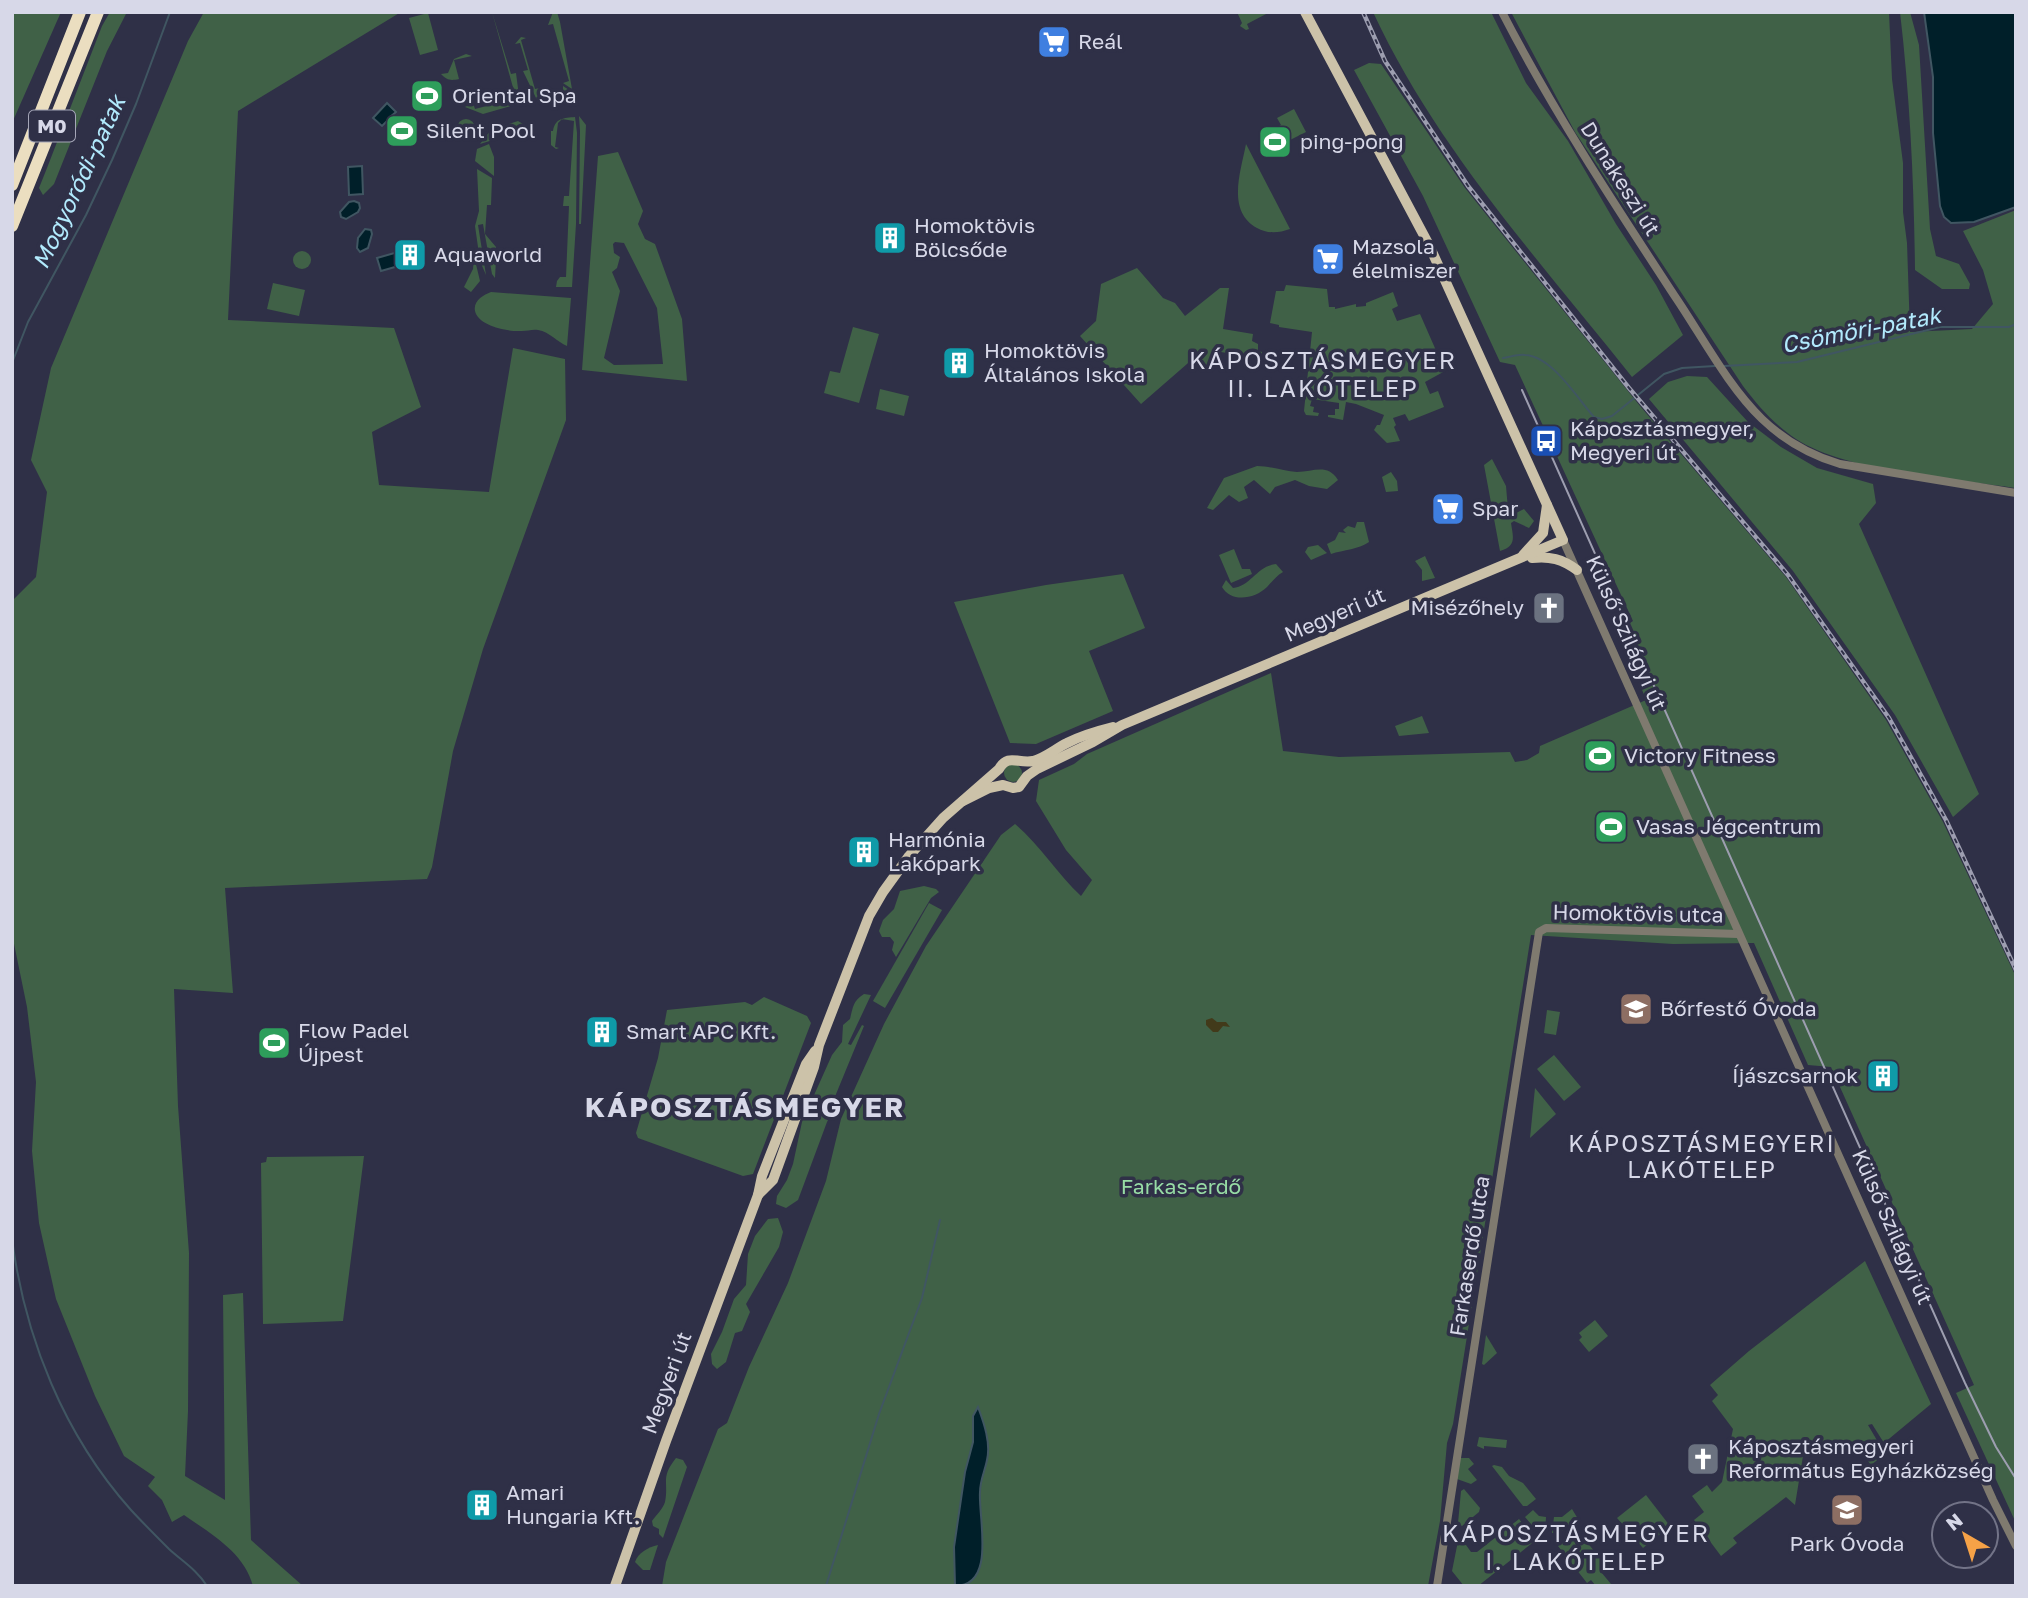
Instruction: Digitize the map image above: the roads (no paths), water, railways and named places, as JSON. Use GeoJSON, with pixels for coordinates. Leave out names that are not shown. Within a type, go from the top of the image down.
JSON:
{"type":"FeatureCollection","features":[{"type":"Feature","properties":{"kind":"highway","name":"M0"},"geometry":{"type":"LineString","coordinates":[[12,185],[80,12]]}},
{"type":"Feature","properties":{"kind":"highway","name":"M0"},"geometry":{"type":"LineString","coordinates":[[12,226],[98,12]]}},
{"type":"Feature","properties":{"kind":"main road","name":"Külső Szilágyi út"},"geometry":{"type":"LineString","coordinates":[[1305,12],[1429,245],[1563,540]]}},
{"type":"Feature","properties":{"kind":"main road"},"geometry":{"type":"LineString","coordinates":[[1517,560],[1542,533],[1547,504]]}},
{"type":"Feature","properties":{"kind":"main road","name":"Megyeri út"},"geometry":{"type":"LineString","coordinates":[[963,801],[989,788],[1003,785],[1016,788],[1022,785],[1027,776],[1044,765],[1122,725],[1563,540]]}},
{"type":"Feature","properties":{"kind":"main road"},"geometry":{"type":"LineString","coordinates":[[1517,560],[1552,557],[1577,570]]}},
{"type":"Feature","properties":{"kind":"main road","name":"Megyeri út"},"geometry":{"type":"LineString","coordinates":[[615,1586],[758,1195],[773,1180],[856,946],[883,892],[909,856],[943,818],[1007,760],[1035,761],[1088,733],[1122,725]]}},
{"type":"Feature","properties":{"kind":"main road"},"geometry":{"type":"LineString","coordinates":[[1021,762],[1026,768],[1027,776]]}},
{"type":"Feature","properties":{"kind":"main road"},"geometry":{"type":"LineString","coordinates":[[999,769],[999,778],[1003,785]]}},
{"type":"Feature","properties":{"kind":"street","name":"Dunakeszi út"},"geometry":{"type":"LineString","coordinates":[[1502,12],[1570,133],[1717,360],[1760,418],[1793,444],[1818,457],[1867,470],[2016,493]]}},
{"type":"Feature","properties":{"kind":"street","name":"Külső Szilágyi út"},"geometry":{"type":"LineString","coordinates":[[1563,540],[1738,934],[2016,1546]]}},
{"type":"Feature","properties":{"kind":"street","name":"Homoktövis utca"},"geometry":{"type":"LineString","coordinates":[[1539,932],[1546,928],[1738,934]]}},
{"type":"Feature","properties":{"kind":"street","name":"Farkaserdő utca"},"geometry":{"type":"LineString","coordinates":[[1437,1586],[1539,932]]}},
{"type":"Feature","properties":{"kind":"water"},"geometry":{"type":"Polygon","coordinates":[[[1924,12],[2016,12],[2016,207],[1974,222],[1951,223],[1944,217],[1940,206],[1933,133],[1933,77],[1924,12]]]}},
{"type":"Feature","properties":{"kind":"water"},"geometry":{"type":"Polygon","coordinates":[[[387,103],[396,112],[389,118],[393,123],[404,119],[413,125],[414,133],[408,141],[400,142],[394,138],[391,134],[393,124],[388,120],[382,126],[373,118],[387,103]]]}},
{"type":"Feature","properties":{"kind":"water"},"geometry":{"type":"Polygon","coordinates":[[[362,166],[363,194],[349,195],[348,167],[362,166]]]}},
{"type":"Feature","properties":{"kind":"water"},"geometry":{"type":"Polygon","coordinates":[[[349,202],[359,203],[358,212],[346,219],[341,217],[340,212],[349,202]]]}},
{"type":"Feature","properties":{"kind":"water"},"geometry":{"type":"Polygon","coordinates":[[[365,229],[371,230],[372,234],[368,248],[360,252],[357,248],[358,238],[365,229]]]}},
{"type":"Feature","properties":{"kind":"water"},"geometry":{"type":"Polygon","coordinates":[[[398,252],[402,265],[381,271],[377,258],[398,252]]]}},
{"type":"Feature","properties":{"kind":"water"},"geometry":{"type":"Polygon","coordinates":[[[978,1407],[985,1426],[988,1447],[980,1488],[981,1563],[976,1575],[968,1583],[955,1586],[954,1547],[965,1472],[973,1442],[973,1416],[978,1407]]]}},
{"type":"Feature","properties":{"kind":"waterway","name":"Mogyoródi-patak"},"geometry":{"type":"LineString","coordinates":[[12,363],[28,322],[86,215],[112,160],[170,12]]}},
{"type":"Feature","properties":{"kind":"waterway","name":"Csömöri-patak"},"geometry":{"type":"LineString","coordinates":[[1724,366],[1797,362],[1940,327],[2009,327],[2016,324]]}},
{"type":"Feature","properties":{"kind":"waterway","name":"Csömöri-patak"},"geometry":{"type":"LineString","coordinates":[[1503,358],[1525,355],[1545,362],[1563,379],[1594,417],[1602,419],[1612,416],[1664,374],[1682,368],[1715,366]]}},
{"type":"Feature","properties":{"kind":"waterway"},"geometry":{"type":"LineString","coordinates":[[826,1586],[879,1414],[922,1298],[940,1220]]}},
{"type":"Feature","properties":{"kind":"waterway","name":"Mogyoródi-patak"},"geometry":{"type":"LineString","coordinates":[[12,1239],[27,1313],[51,1384],[67,1417],[107,1481],[131,1510],[194,1570],[207,1586]]}},
{"type":"Feature","properties":{"kind":"tram line"},"geometry":{"type":"LineString","coordinates":[[1522,390],[1965,1383],[1996,1447],[2016,1479]]}},
{"type":"Feature","properties":{"kind":"railway"},"geometry":{"type":"LineString","coordinates":[[1363,12],[1385,61],[1468,186],[1629,388],[1788,575],[1889,718],[1946,820],[2016,970]]}},
{"type":"Feature","properties":{"kind":"place","name":"Reál"},"geometry":{"type":"Point","coordinates":[1054,42]}},
{"type":"Feature","properties":{"kind":"place","name":"Oriental Spa"},"geometry":{"type":"Point","coordinates":[427,96]}},
{"type":"Feature","properties":{"kind":"place","name":"Silent Pool"},"geometry":{"type":"Point","coordinates":[402,131]}},
{"type":"Feature","properties":{"kind":"place","name":"ping-pong"},"geometry":{"type":"Point","coordinates":[1275,142]}},
{"type":"Feature","properties":{"kind":"place","name":"Homoktövis Bölcsőde"},"geometry":{"type":"Point","coordinates":[890,238]}},
{"type":"Feature","properties":{"kind":"place","name":"Aquaworld"},"geometry":{"type":"Point","coordinates":[410,255]}},
{"type":"Feature","properties":{"kind":"place","name":"Mazsola élelmiszer"},"geometry":{"type":"Point","coordinates":[1328,259]}},
{"type":"Feature","properties":{"kind":"place","name":"Homoktövis Általános Iskola"},"geometry":{"type":"Point","coordinates":[959,363]}},
{"type":"Feature","properties":{"kind":"place","name":"Káposztásmegyer, Megyeri út"},"geometry":{"type":"Point","coordinates":[1546,441]}},
{"type":"Feature","properties":{"kind":"place","name":"Spar"},"geometry":{"type":"Point","coordinates":[1448,509]}},
{"type":"Feature","properties":{"kind":"place","name":"Misézőhely"},"geometry":{"type":"Point","coordinates":[1549,608]}},
{"type":"Feature","properties":{"kind":"place","name":"Victory Fitness"},"geometry":{"type":"Point","coordinates":[1600,756]}},
{"type":"Feature","properties":{"kind":"place","name":"Vasas Jégcentrum"},"geometry":{"type":"Point","coordinates":[1611,827]}},
{"type":"Feature","properties":{"kind":"place","name":"Harmónia Lakópark"},"geometry":{"type":"Point","coordinates":[864,852]}},
{"type":"Feature","properties":{"kind":"place","name":"Bőrfestő Óvoda"},"geometry":{"type":"Point","coordinates":[1636,1009]}},
{"type":"Feature","properties":{"kind":"place","name":"Smart APC Kft."},"geometry":{"type":"Point","coordinates":[602,1032]}},
{"type":"Feature","properties":{"kind":"place","name":"Flow Padel Újpest"},"geometry":{"type":"Point","coordinates":[274,1043]}},
{"type":"Feature","properties":{"kind":"place","name":"Íjászcsarnok"},"geometry":{"type":"Point","coordinates":[1883,1076]}},
{"type":"Feature","properties":{"kind":"place","name":"Káposztásmegyeri Református Egyházközség"},"geometry":{"type":"Point","coordinates":[1703,1459]}},
{"type":"Feature","properties":{"kind":"place","name":"Amari Hungaria Kft."},"geometry":{"type":"Point","coordinates":[482,1505]}},
{"type":"Feature","properties":{"kind":"place","name":"Park Óvoda"},"geometry":{"type":"Point","coordinates":[1847,1510]}},
{"type":"Feature","properties":{"kind":"district","name":"KÁPOSZTÁSMEGYER II. LAKÓTELEP"},"geometry":{"type":"Point","coordinates":[1323,375]}},
{"type":"Feature","properties":{"kind":"district","name":"KÁPOSZTÁSMEGYER"},"geometry":{"type":"Point","coordinates":[745,1107]}},
{"type":"Feature","properties":{"kind":"district","name":"KÁPOSZTÁSMEGYERI LAKÓTELEP"},"geometry":{"type":"Point","coordinates":[1702,1157]}},
{"type":"Feature","properties":{"kind":"district","name":"KÁPOSZTÁSMEGYER I. LAKÓTELEP"},"geometry":{"type":"Point","coordinates":[1576,1548]}},
{"type":"Feature","properties":{"kind":"park label","name":"Farkas-erdő"},"geometry":{"type":"Point","coordinates":[1181,1187]}}]}
